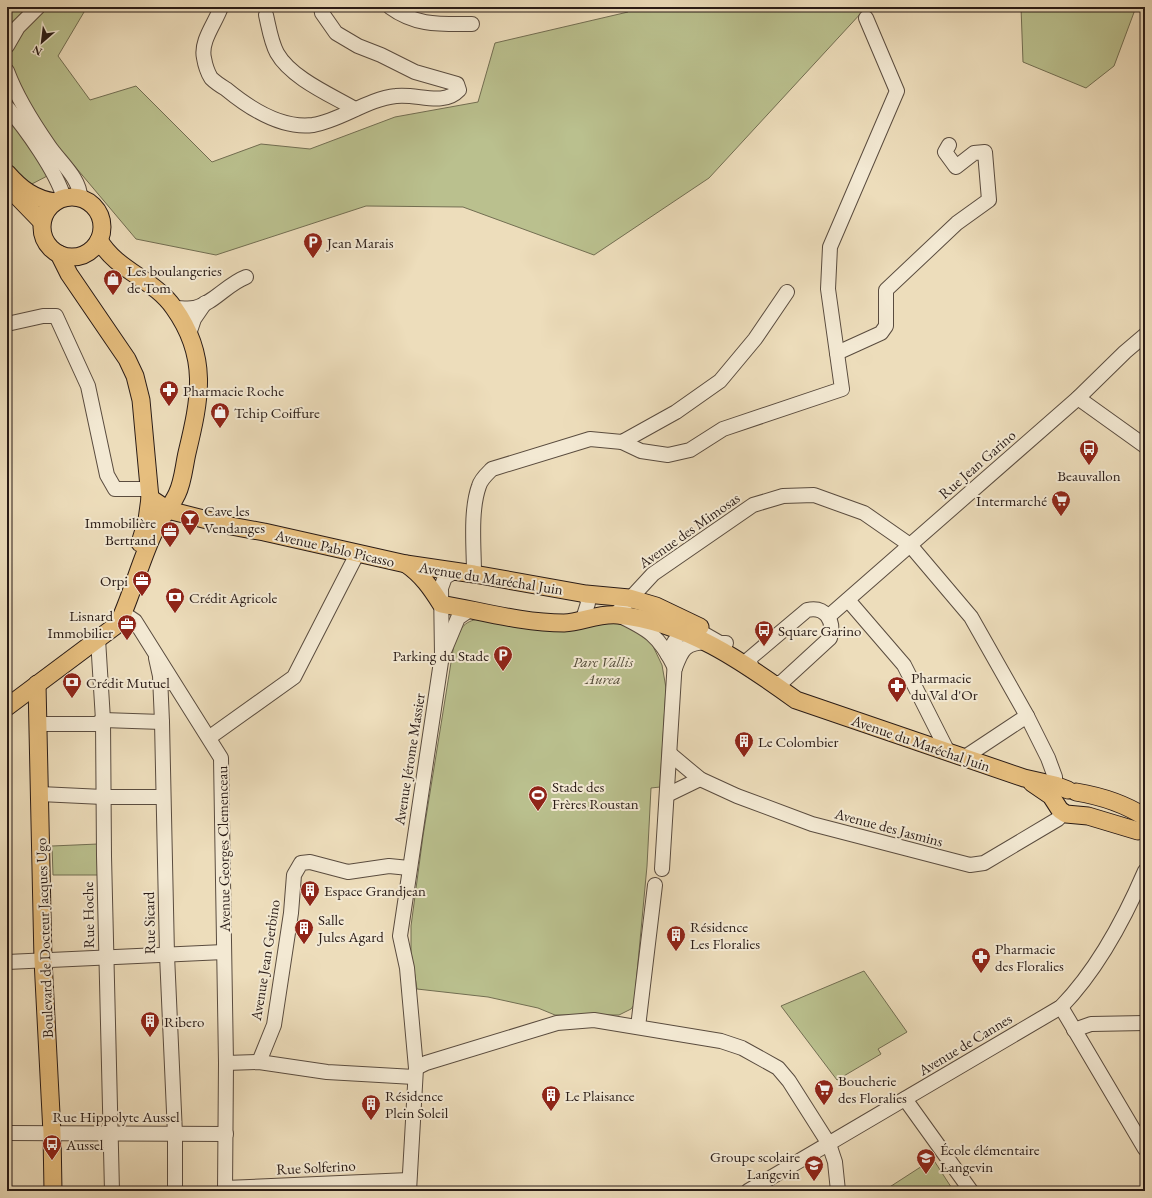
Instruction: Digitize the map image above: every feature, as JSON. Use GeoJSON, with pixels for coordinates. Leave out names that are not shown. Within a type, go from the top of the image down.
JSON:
{"type":"FeatureCollection","features":[{"type":"Feature","properties":{"kind":"main road"},"geometry":{"type":"LineString","coordinates":[[7,173],[22,189],[32,196],[66,200],[94,207],[99,215],[102,232],[95,247],[82,256],[66,257],[59,254],[52,250],[44,237],[42,222],[47,211],[66,200]]}},
{"type":"Feature","properties":{"kind":"main road"},"geometry":{"type":"LineString","coordinates":[[7,186],[42,222]]}},
{"type":"Feature","properties":{"kind":"main road"},"geometry":{"type":"LineString","coordinates":[[7,707],[114,627],[124,613],[156,529],[178,492],[194,426],[200,389],[197,355],[189,334],[174,308],[152,285],[112,257],[99,240]]}},
{"type":"Feature","properties":{"kind":"main road"},"geometry":{"type":"LineString","coordinates":[[59,254],[70,274],[127,359],[135,376],[141,400],[150,494],[147,520],[130,570],[124,613]]}},
{"type":"Feature","properties":{"kind":"main road","name":"Avenue Pablo Picasso"},"geometry":{"type":"LineString","coordinates":[[150,494],[168,510],[231,526],[406,564]]}},
{"type":"Feature","properties":{"kind":"main road","name":"Avenue du Maréchal Juin"},"geometry":{"type":"LineString","coordinates":[[406,564],[456,571],[586,594],[624,605],[675,614],[726,643],[751,665],[777,683],[819,708],[1024,778],[1091,794],[1132,809],[1143,828]]}},
{"type":"Feature","properties":{"kind":"main road","name":"Avenue du Maréchal Juin"},"geometry":{"type":"LineString","coordinates":[[406,564],[417,572],[429,585],[441,604],[533,620],[565,623],[583,619],[624,605],[658,622],[683,630],[751,665]]}},
{"type":"Feature","properties":{"kind":"main road","name":"Boulevard de Docteur Jacques Ugo"},"geometry":{"type":"LineString","coordinates":[[37,684],[43,960],[52,1133],[53,1191]]}},
{"type":"Feature","properties":{"kind":"main road","name":"Avenue du Maréchal Juin"},"geometry":{"type":"LineString","coordinates":[[1024,778],[1051,796],[1065,811],[1143,828]]}},
{"type":"Feature","properties":{"kind":"main road"},"geometry":{"type":"LineString","coordinates":[[1065,811],[1079,810],[1082,802],[1066,789]]}},
{"type":"Feature","properties":{"kind":"street"},"geometry":{"type":"LineString","coordinates":[[7,46],[18,27],[38,7]]}},
{"type":"Feature","properties":{"kind":"street"},"geometry":{"type":"LineString","coordinates":[[221,7],[206,39],[203,57],[212,78],[232,94],[260,112],[285,123],[312,125],[337,119],[355,110],[396,96],[440,99],[454,96],[459,90],[457,84],[415,72],[347,40],[336,33],[322,13],[321,7]]}},
{"type":"Feature","properties":{"kind":"street"},"geometry":{"type":"LineString","coordinates":[[390,7],[404,17],[435,24],[472,24]]}},
{"type":"Feature","properties":{"kind":"street"},"geometry":{"type":"LineString","coordinates":[[266,15],[270,36],[277,53],[287,67],[355,110]]}},
{"type":"Feature","properties":{"kind":"street"},"geometry":{"type":"LineString","coordinates":[[474,574],[475,507],[479,486],[484,477],[492,470],[590,439],[622,442],[641,451],[668,456],[690,450],[723,429],[842,389],[828,289],[830,247],[897,91],[866,18]]}},
{"type":"Feature","properties":{"kind":"street"},"geometry":{"type":"LineString","coordinates":[[7,71],[30,117],[77,184],[80,192],[66,200],[59,185],[24,126],[7,107]]}},
{"type":"Feature","properties":{"kind":"street"},"geometry":{"type":"LineString","coordinates":[[837,353],[881,333],[886,326],[886,290],[957,223],[989,200],[985,152],[974,153],[956,167],[944,152],[949,145]]}},
{"type":"Feature","properties":{"kind":"street"},"geometry":{"type":"LineString","coordinates":[[174,308],[194,308],[205,304],[236,281],[246,278]]}},
{"type":"Feature","properties":{"kind":"street"},"geometry":{"type":"LineString","coordinates":[[622,442],[676,412],[720,380],[755,339],[787,292]]}},
{"type":"Feature","properties":{"kind":"street"},"geometry":{"type":"LineString","coordinates":[[189,334],[194,319],[205,304]]}},
{"type":"Feature","properties":{"kind":"street"},"geometry":{"type":"LineString","coordinates":[[7,324],[42,316],[56,316],[88,386],[107,475],[115,489],[150,494]]}},
{"type":"Feature","properties":{"kind":"street","name":"Rue Jean Garino"},"geometry":{"type":"LineString","coordinates":[[829,616],[1078,398],[1125,352],[1145,336]]}},
{"type":"Feature","properties":{"kind":"street"},"geometry":{"type":"LineString","coordinates":[[1078,398],[1145,446]]}},
{"type":"Feature","properties":{"kind":"street","name":"Avenue des Mimosas"},"geometry":{"type":"LineString","coordinates":[[624,605],[653,574],[753,505],[783,496],[814,495],[864,514],[910,545],[971,616],[1027,716],[1048,758],[1055,778],[1066,789]]}},
{"type":"Feature","properties":{"kind":"street"},"geometry":{"type":"LineString","coordinates":[[210,737],[294,677],[357,554]]}},
{"type":"Feature","properties":{"kind":"street","name":"Avenue Jérome Massier"},"geometry":{"type":"LineString","coordinates":[[409,1185],[415,1072],[407,968],[400,936],[442,655],[442,588],[445,577],[456,571]]}},
{"type":"Feature","properties":{"kind":"street"},"geometry":{"type":"LineString","coordinates":[[583,619],[588,604],[586,594]]}},
{"type":"Feature","properties":{"kind":"street"},"geometry":{"type":"LineString","coordinates":[[848,600],[904,665],[948,752]]}},
{"type":"Feature","properties":{"kind":"street"},"geometry":{"type":"LineString","coordinates":[[624,605],[640,625],[653,634],[670,650]]}},
{"type":"Feature","properties":{"kind":"street"},"geometry":{"type":"LineString","coordinates":[[751,665],[807,610],[814,608],[823,611],[829,616],[832,631],[830,638],[777,683]]}},
{"type":"Feature","properties":{"kind":"street","name":"Avenue Jérome Massier"},"geometry":{"type":"LineString","coordinates":[[442,655],[458,618],[471,609]]}},
{"type":"Feature","properties":{"kind":"street","name":"Avenue Georges Clemenceau"},"geometry":{"type":"LineString","coordinates":[[124,613],[135,621],[210,737],[221,758],[226,1063],[225,1190]]}},
{"type":"Feature","properties":{"kind":"street"},"geometry":{"type":"LineString","coordinates":[[658,622],[670,650],[674,668],[662,869]]}},
{"type":"Feature","properties":{"kind":"street"},"geometry":{"type":"LineString","coordinates":[[670,650],[683,630],[692,627],[720,643],[726,643]]}},
{"type":"Feature","properties":{"kind":"street","name":"Rue Hoche"},"geometry":{"type":"LineString","coordinates":[[98,639],[101,657],[103,720],[106,957],[112,1191]]}},
{"type":"Feature","properties":{"kind":"street"},"geometry":{"type":"LineString","coordinates":[[674,668],[684,649],[694,643],[706,642]]}},
{"type":"Feature","properties":{"kind":"street","name":"Rue Sicard"},"geometry":{"type":"LineString","coordinates":[[155,654],[160,676],[162,722],[167,955],[175,1134],[175,1191]]}},
{"type":"Feature","properties":{"kind":"street"},"geometry":{"type":"LineString","coordinates":[[965,757],[1027,716]]}},
{"type":"Feature","properties":{"kind":"street"},"geometry":{"type":"LineString","coordinates":[[38,724],[96,724],[103,720],[162,722]]}},
{"type":"Feature","properties":{"kind":"street","name":"Avenue des Jasmins"},"geometry":{"type":"LineString","coordinates":[[670,754],[700,779],[737,796],[812,824],[970,865],[984,863],[1058,819],[1065,811]]}},
{"type":"Feature","properties":{"kind":"street"},"geometry":{"type":"LineString","coordinates":[[667,796],[700,779]]}},
{"type":"Feature","properties":{"kind":"street"},"geometry":{"type":"LineString","coordinates":[[40,794],[103,797],[163,797]]}},
{"type":"Feature","properties":{"kind":"street","name":"Avenue Jean Gerbino"},"geometry":{"type":"LineString","coordinates":[[259,1062],[274,1025],[291,913],[294,875],[301,863],[310,862],[348,872],[389,866],[409,868]]}},
{"type":"Feature","properties":{"kind":"street","name":"Avenue de Cannes"},"geometry":{"type":"LineString","coordinates":[[748,1191],[1061,1007],[1091,974],[1145,871]]}},
{"type":"Feature","properties":{"kind":"street"},"geometry":{"type":"LineString","coordinates":[[638,1028],[655,885]]}},
{"type":"Feature","properties":{"kind":"street"},"geometry":{"type":"LineString","coordinates":[[7,962],[224,952]]}},
{"type":"Feature","properties":{"kind":"street"},"geometry":{"type":"LineString","coordinates":[[1061,1007],[1145,1149]]}},
{"type":"Feature","properties":{"kind":"street"},"geometry":{"type":"LineString","coordinates":[[226,1063],[259,1062],[327,1072],[415,1072],[426,1063],[557,1023],[594,1020],[721,1041],[742,1048],[761,1057],[778,1068],[789,1080],[829,1144],[835,1162],[838,1191]]}},
{"type":"Feature","properties":{"kind":"street"},"geometry":{"type":"LineString","coordinates":[[1074,1030],[1091,1024],[1145,1023]]}},
{"type":"Feature","properties":{"kind":"street"},"geometry":{"type":"LineString","coordinates":[[905,1099],[971,1191]]}},
{"type":"Feature","properties":{"kind":"street","name":"Rue Hippolyte Aussel"},"geometry":{"type":"LineString","coordinates":[[7,1133],[226,1134]]}},
{"type":"Feature","properties":{"kind":"street","name":"Rue Solferino"},"geometry":{"type":"LineString","coordinates":[[225,1190],[409,1185]]}},
{"type":"Feature","properties":{"kind":"green space"},"geometry":{"type":"Polygon","coordinates":[[[7,7],[87,7],[58,56],[90,100],[136,86],[212,162],[261,144],[310,149],[395,117],[478,102],[495,43],[628,12],[630,7],[884,7],[862,12],[709,178],[594,255],[463,207],[366,206],[216,255],[136,239],[72,163],[7,197],[7,7]]]}},
{"type":"Feature","properties":{"kind":"green space"},"geometry":{"type":"Polygon","coordinates":[[[1021,7],[1136,7],[1114,66],[1086,88],[1023,62],[1021,7]]]}},
{"type":"Feature","properties":{"kind":"green space","name":"Stade des Frères Roustan"},"geometry":{"type":"Polygon","coordinates":[[[483,618],[627,624],[651,642],[662,665],[666,688],[660,787],[651,788],[647,866],[634,1005],[631,1009],[619,1015],[555,1015],[538,1008],[488,997],[417,989],[411,952],[411,926],[423,836],[454,644],[464,625],[471,621],[483,618]]]}},
{"type":"Feature","properties":{"kind":"green space"},"geometry":{"type":"Polygon","coordinates":[[[98,844],[99,875],[53,875],[52,846],[98,844]]]}},
{"type":"Feature","properties":{"kind":"green space"},"geometry":{"type":"Polygon","coordinates":[[[864,971],[907,1032],[878,1049],[881,1054],[837,1080],[781,1006],[864,971]]]}},
{"type":"Feature","properties":{"kind":"green space","name":"École élémentaire Langevin"},"geometry":{"type":"Polygon","coordinates":[[[933,1159],[953,1190],[885,1191],[885,1190],[933,1159]]]}},
{"type":"Feature","properties":{"kind":"place","name":"Jean Marais"},"geometry":{"type":"Point","coordinates":[313,259]}},
{"type":"Feature","properties":{"kind":"place","name":"Les boulangeries de Tom"},"geometry":{"type":"Point","coordinates":[113,296]}},
{"type":"Feature","properties":{"kind":"place","name":"Pharmacie Roche"},"geometry":{"type":"Point","coordinates":[169,407]}},
{"type":"Feature","properties":{"kind":"place","name":"Tchip Coiffure"},"geometry":{"type":"Point","coordinates":[220,429]}},
{"type":"Feature","properties":{"kind":"place","name":"Beauvallon"},"geometry":{"type":"Point","coordinates":[1089,466]}},
{"type":"Feature","properties":{"kind":"place","name":"Intermarché"},"geometry":{"type":"Point","coordinates":[1061,517]}},
{"type":"Feature","properties":{"kind":"place","name":"Cave les Vendanges"},"geometry":{"type":"Point","coordinates":[190,536]}},
{"type":"Feature","properties":{"kind":"place","name":"Immobilière Bertrand"},"geometry":{"type":"Point","coordinates":[170,548]}},
{"type":"Feature","properties":{"kind":"place","name":"Orpi"},"geometry":{"type":"Point","coordinates":[142,597]}},
{"type":"Feature","properties":{"kind":"place","name":"Crédit Agricole"},"geometry":{"type":"Point","coordinates":[175,614]}},
{"type":"Feature","properties":{"kind":"place","name":"Lisnard Immobilier"},"geometry":{"type":"Point","coordinates":[127,641]}},
{"type":"Feature","properties":{"kind":"place","name":"Square Garino"},"geometry":{"type":"Point","coordinates":[764,647]}},
{"type":"Feature","properties":{"kind":"place","name":"Parking du Stade"},"geometry":{"type":"Point","coordinates":[503,672]}},
{"type":"Feature","properties":{"kind":"place","name":"Crédit Mutuel"},"geometry":{"type":"Point","coordinates":[72,699]}},
{"type":"Feature","properties":{"kind":"place","name":"Pharmacie du Val d'Or"},"geometry":{"type":"Point","coordinates":[897,703]}},
{"type":"Feature","properties":{"kind":"place","name":"Le Colombier"},"geometry":{"type":"Point","coordinates":[744,758]}},
{"type":"Feature","properties":{"kind":"place","name":"Stade des Frères Roustan"},"geometry":{"type":"Point","coordinates":[538,812]}},
{"type":"Feature","properties":{"kind":"place","name":"Espace Grandjean"},"geometry":{"type":"Point","coordinates":[310,907]}},
{"type":"Feature","properties":{"kind":"place","name":"Salle Jules Agard"},"geometry":{"type":"Point","coordinates":[304,945]}},
{"type":"Feature","properties":{"kind":"place","name":"Résidence Les Floralies"},"geometry":{"type":"Point","coordinates":[676,952]}},
{"type":"Feature","properties":{"kind":"place","name":"Pharmacie des Floralies"},"geometry":{"type":"Point","coordinates":[981,974]}},
{"type":"Feature","properties":{"kind":"place","name":"Ribero"},"geometry":{"type":"Point","coordinates":[150,1038]}},
{"type":"Feature","properties":{"kind":"place","name":"Boucherie des Floralies"},"geometry":{"type":"Point","coordinates":[824,1106]}},
{"type":"Feature","properties":{"kind":"place","name":"Le Plaisance"},"geometry":{"type":"Point","coordinates":[551,1112]}},
{"type":"Feature","properties":{"kind":"place","name":"Résidence Plein Soleil"},"geometry":{"type":"Point","coordinates":[371,1121]}},
{"type":"Feature","properties":{"kind":"place","name":"Aussel"},"geometry":{"type":"Point","coordinates":[52,1161]}},
{"type":"Feature","properties":{"kind":"place","name":"École élémentaire Langevin"},"geometry":{"type":"Point","coordinates":[926,1175]}},
{"type":"Feature","properties":{"kind":"place","name":"Groupe scolaire Langevin"},"geometry":{"type":"Point","coordinates":[814,1182]}},
{"type":"Feature","properties":{"kind":"park label","name":"Parc Vallis Aurea"},"geometry":{"type":"Point","coordinates":[603,670]}}]}
